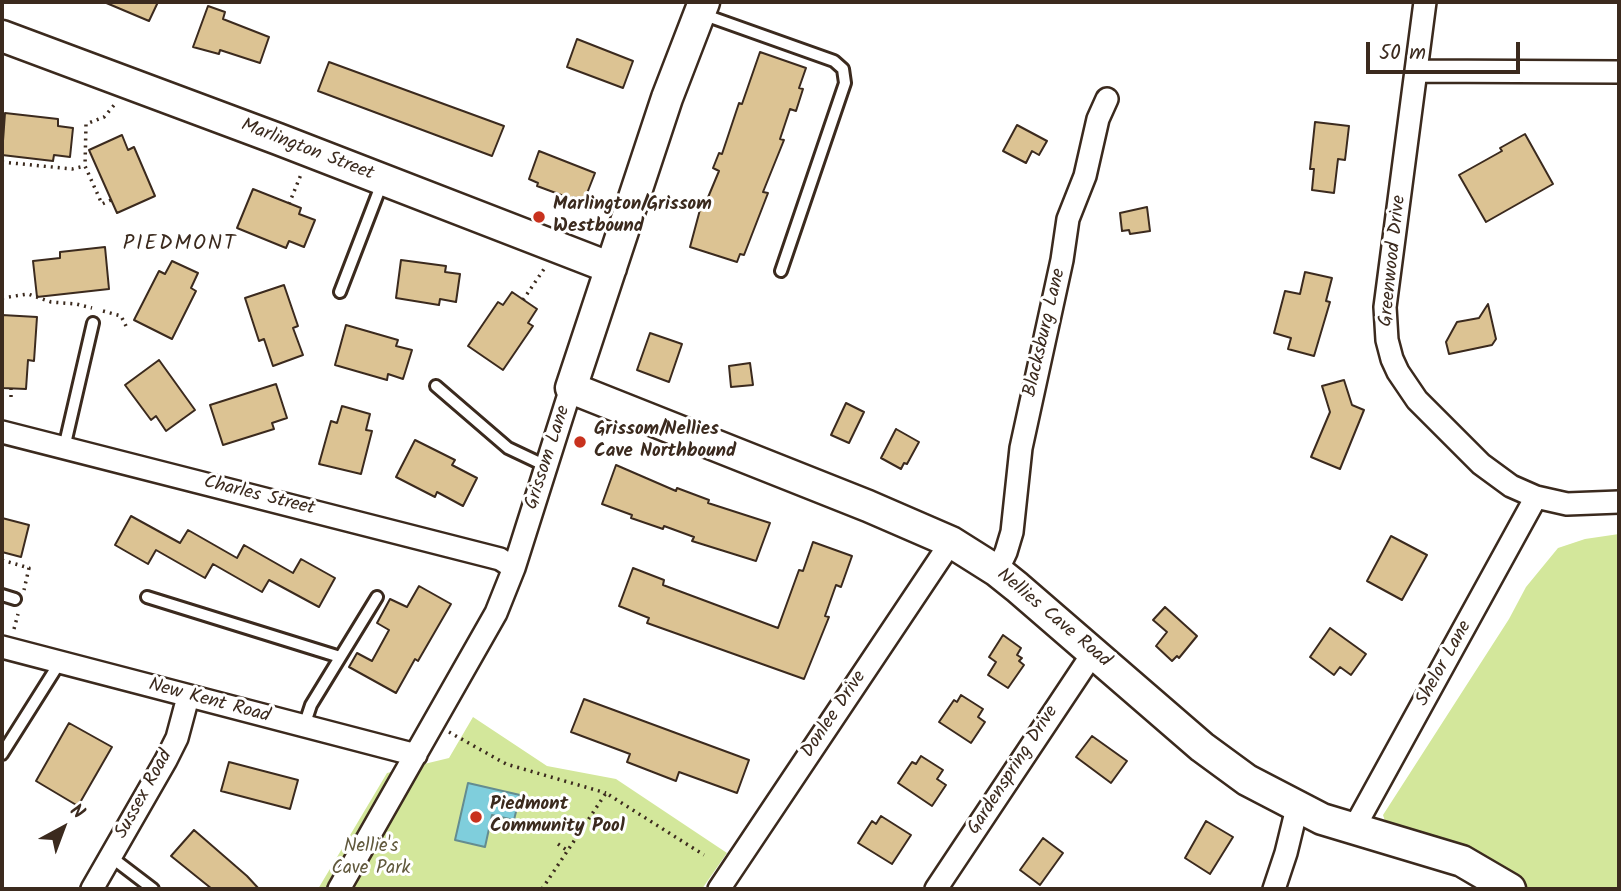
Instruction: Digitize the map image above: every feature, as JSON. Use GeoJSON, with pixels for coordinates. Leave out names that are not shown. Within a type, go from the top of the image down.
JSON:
{"type":"FeatureCollection","features":[{"type":"Feature","properties":{"kind":"street","name":"Greenwood Drive"},"geometry":{"type":"LineString","coordinates":[[1425,2],[1385,307],[1387,340],[1398,372],[1417,400],[1493,474],[1511,486],[1536,497],[1567,504],[1619,502]]}},
{"type":"Feature","properties":{"kind":"street","name":"Grissom Lane"},"geometry":{"type":"LineString","coordinates":[[339,889],[480,642],[501,600],[514,568],[667,98],[701,8]]}},
{"type":"Feature","properties":{"kind":"street","name":"Marlington Street"},"geometry":{"type":"LineString","coordinates":[[2,36],[611,268]]}},
{"type":"Feature","properties":{"kind":"street"},"geometry":{"type":"LineString","coordinates":[[1416,71],[1619,72]]}},
{"type":"Feature","properties":{"kind":"street","name":"Blacksburg Lane"},"geometry":{"type":"LineString","coordinates":[[997,570],[1012,532],[1021,449],[1062,260],[1068,219],[1088,165],[1098,120],[1108,99]]}},
{"type":"Feature","properties":{"kind":"street","name":"Nellies Cave Road"},"geometry":{"type":"LineString","coordinates":[[571,388],[868,506],[951,542],[997,570],[1217,759],[1247,780],[1297,808],[1353,830],[1441,854],[1498,884]]}},
{"type":"Feature","properties":{"kind":"street","name":"Charles Street"},"geometry":{"type":"LineString","coordinates":[[2,432],[500,559],[514,568]]}},
{"type":"Feature","properties":{"kind":"street","name":"Shelor Lane"},"geometry":{"type":"LineString","coordinates":[[1353,830],[1536,497]]}},
{"type":"Feature","properties":{"kind":"street","name":"Donlee Drive"},"geometry":{"type":"LineString","coordinates":[[719,889],[951,542]]}},
{"type":"Feature","properties":{"kind":"street","name":"New Kent Road"},"geometry":{"type":"LineString","coordinates":[[2,647],[416,755]]}},
{"type":"Feature","properties":{"kind":"street","name":"Gardenspring Drive"},"geometry":{"type":"LineString","coordinates":[[936,889],[1093,653]]}},
{"type":"Feature","properties":{"kind":"street","name":"Sussex Road"},"geometry":{"type":"LineString","coordinates":[[93,889],[177,738],[188,697]]}},
{"type":"Feature","properties":{"kind":"street"},"geometry":{"type":"LineString","coordinates":[[1274,889],[1297,808]]}},
{"type":"Feature","properties":{"kind":"lane"},"geometry":{"type":"LineString","coordinates":[[701,8],[834,61],[843,69],[845,83],[781,271]]}},
{"type":"Feature","properties":{"kind":"lane"},"geometry":{"type":"LineString","coordinates":[[340,292],[383,180]]}},
{"type":"Feature","properties":{"kind":"lane"},"geometry":{"type":"LineString","coordinates":[[64,448],[93,323]]}},
{"type":"Feature","properties":{"kind":"lane"},"geometry":{"type":"LineString","coordinates":[[436,386],[508,448],[547,466]]}},
{"type":"Feature","properties":{"kind":"lane"},"geometry":{"type":"LineString","coordinates":[[2,595],[15,598]]}},
{"type":"Feature","properties":{"kind":"lane"},"geometry":{"type":"LineString","coordinates":[[147,597],[340,657]]}},
{"type":"Feature","properties":{"kind":"lane"},"geometry":{"type":"LineString","coordinates":[[304,726],[312,705],[377,597]]}},
{"type":"Feature","properties":{"kind":"lane"},"geometry":{"type":"LineString","coordinates":[[2,754],[60,662]]}},
{"type":"Feature","properties":{"kind":"lane"},"geometry":{"type":"LineString","coordinates":[[111,857],[152,889]]}},
{"type":"Feature","properties":{"kind":"path"},"geometry":{"type":"LineString","coordinates":[[111,200],[102,204],[85,166],[86,124],[104,117],[119,99]]}},
{"type":"Feature","properties":{"kind":"path"},"geometry":{"type":"LineString","coordinates":[[2,162],[72,169],[85,166]]}},
{"type":"Feature","properties":{"kind":"path"},"geometry":{"type":"LineString","coordinates":[[289,204],[303,170]]}},
{"type":"Feature","properties":{"kind":"path"},"geometry":{"type":"LineString","coordinates":[[523,300],[547,264]]}},
{"type":"Feature","properties":{"kind":"path"},"geometry":{"type":"LineString","coordinates":[[2,298],[28,294],[51,302],[76,304],[121,316],[126,326]]}},
{"type":"Feature","properties":{"kind":"path"},"geometry":{"type":"LineString","coordinates":[[11,388],[11,401]]}},
{"type":"Feature","properties":{"kind":"path"},"geometry":{"type":"LineString","coordinates":[[447,731],[506,764],[606,793],[704,855]]}},
{"type":"Feature","properties":{"kind":"path"},"geometry":{"type":"LineString","coordinates":[[542,889],[606,793]]}},
{"type":"Feature","properties":{"kind":"path"},"geometry":{"type":"LineString","coordinates":[[558,844],[568,851]]}},
{"type":"Feature","properties":{"kind":"green space"},"geometry":{"type":"Polygon","coordinates":[[[1619,534],[1619,889],[1483,889],[1470,878],[1395,851],[1383,815],[1509,619],[1526,587],[1558,548],[1585,539],[1619,534]]]}},
{"type":"Feature","properties":{"kind":"green space","name":"Nellie's Cave Park"},"geometry":{"type":"Polygon","coordinates":[[[473,717],[547,766],[616,779],[727,853],[702,889],[318,889],[387,773],[449,758],[473,717]]]}},
{"type":"Feature","properties":{"kind":"water","name":"Piedmont Community Pool"},"geometry":{"type":"Polygon","coordinates":[[[468,783],[520,795],[514,820],[492,815],[485,847],[455,840],[468,783]]]}},
{"type":"Feature","properties":{"kind":"building"},"geometry":{"type":"Polygon","coordinates":[[[104,2],[158,2],[149,21],[104,2]]]}},
{"type":"Feature","properties":{"kind":"building"},"geometry":{"type":"Polygon","coordinates":[[[208,6],[225,12],[223,19],[269,37],[260,63],[220,50],[219,54],[193,47],[208,6]]]}},
{"type":"Feature","properties":{"kind":"building"},"geometry":{"type":"Polygon","coordinates":[[[577,39],[633,61],[623,88],[567,67],[577,39]]]}},
{"type":"Feature","properties":{"kind":"building"},"geometry":{"type":"Polygon","coordinates":[[[760,52],[806,68],[799,88],[803,89],[796,111],[790,109],[780,139],[784,140],[763,192],[768,193],[744,255],[740,254],[737,262],[690,247],[701,206],[704,207],[719,171],[713,168],[719,153],[722,154],[760,52]]]}},
{"type":"Feature","properties":{"kind":"building"},"geometry":{"type":"Polygon","coordinates":[[[329,62],[504,126],[492,156],[318,91],[329,62]]]}},
{"type":"Feature","properties":{"kind":"building"},"geometry":{"type":"Polygon","coordinates":[[[5,113],[58,119],[58,126],[73,128],[70,157],[54,155],[53,161],[2,155],[5,113]]]}},
{"type":"Feature","properties":{"kind":"building"},"geometry":{"type":"Polygon","coordinates":[[[1315,122],[1349,126],[1345,160],[1338,159],[1334,193],[1312,190],[1314,169],[1310,169],[1315,122]]]}},
{"type":"Feature","properties":{"kind":"building"},"geometry":{"type":"Polygon","coordinates":[[[1017,125],[1047,141],[1039,155],[1032,151],[1026,163],[1003,151],[1017,125]]]}},
{"type":"Feature","properties":{"kind":"building"},"geometry":{"type":"Polygon","coordinates":[[[1525,134],[1553,184],[1486,222],[1459,175],[1502,151],[1500,148],[1525,134]]]}},
{"type":"Feature","properties":{"kind":"building"},"geometry":{"type":"Polygon","coordinates":[[[122,135],[128,150],[134,147],[155,196],[117,213],[89,150],[122,135]]]}},
{"type":"Feature","properties":{"kind":"building"},"geometry":{"type":"Polygon","coordinates":[[[539,151],[595,173],[584,201],[537,186],[538,183],[529,179],[539,151]]]}},
{"type":"Feature","properties":{"kind":"building"},"geometry":{"type":"Polygon","coordinates":[[[253,189],[301,208],[299,214],[315,220],[304,247],[289,241],[286,248],[237,228],[253,189]]]}},
{"type":"Feature","properties":{"kind":"building"},"geometry":{"type":"Polygon","coordinates":[[[1147,207],[1150,231],[1130,234],[1129,230],[1122,231],[1120,213],[1147,207]]]}},
{"type":"Feature","properties":{"kind":"building"},"geometry":{"type":"Polygon","coordinates":[[[105,247],[109,289],[37,297],[33,261],[60,258],[60,252],[105,247]]]}},
{"type":"Feature","properties":{"kind":"building"},"geometry":{"type":"Polygon","coordinates":[[[401,260],[446,266],[445,272],[460,274],[456,302],[440,299],[439,305],[396,298],[401,260]]]}},
{"type":"Feature","properties":{"kind":"building"},"geometry":{"type":"Polygon","coordinates":[[[172,261],[198,273],[191,288],[196,291],[172,339],[134,320],[159,271],[165,274],[172,261]]]}},
{"type":"Feature","properties":{"kind":"building"},"geometry":{"type":"Polygon","coordinates":[[[1305,272],[1332,278],[1326,301],[1330,302],[1314,356],[1288,349],[1291,338],[1274,333],[1285,291],[1300,294],[1305,272]]]}},
{"type":"Feature","properties":{"kind":"building"},"geometry":{"type":"Polygon","coordinates":[[[284,285],[298,326],[293,328],[303,355],[273,366],[264,339],[259,341],[245,298],[284,285]]]}},
{"type":"Feature","properties":{"kind":"building"},"geometry":{"type":"Polygon","coordinates":[[[512,292],[537,309],[528,323],[533,326],[503,370],[468,346],[498,302],[503,305],[512,292]]]}},
{"type":"Feature","properties":{"kind":"building"},"geometry":{"type":"Polygon","coordinates":[[[1488,304],[1496,339],[1492,345],[1449,354],[1446,342],[1457,322],[1479,318],[1488,304]]]}},
{"type":"Feature","properties":{"kind":"building"},"geometry":{"type":"Polygon","coordinates":[[[2,315],[37,317],[34,361],[28,360],[26,389],[2,388],[2,315]]]}},
{"type":"Feature","properties":{"kind":"building"},"geometry":{"type":"Polygon","coordinates":[[[346,325],[398,340],[396,346],[412,350],[403,379],[388,374],[387,380],[335,365],[346,325]]]}},
{"type":"Feature","properties":{"kind":"building"},"geometry":{"type":"Polygon","coordinates":[[[650,333],[682,344],[669,382],[637,370],[650,333]]]}},
{"type":"Feature","properties":{"kind":"building"},"geometry":{"type":"Polygon","coordinates":[[[159,360],[195,410],[166,431],[156,416],[151,420],[125,385],[159,360]]]}},
{"type":"Feature","properties":{"kind":"building"},"geometry":{"type":"Polygon","coordinates":[[[750,363],[753,385],[731,387],[729,366],[750,363]]]}},
{"type":"Feature","properties":{"kind":"building"},"geometry":{"type":"Polygon","coordinates":[[[1344,380],[1352,405],[1364,410],[1340,469],[1311,457],[1330,412],[1322,386],[1344,380]]]}},
{"type":"Feature","properties":{"kind":"building"},"geometry":{"type":"Polygon","coordinates":[[[276,384],[287,418],[272,423],[274,429],[223,445],[210,405],[276,384]]]}},
{"type":"Feature","properties":{"kind":"building"},"geometry":{"type":"Polygon","coordinates":[[[846,403],[864,412],[849,443],[831,435],[846,403]]]}},
{"type":"Feature","properties":{"kind":"building"},"geometry":{"type":"Polygon","coordinates":[[[342,406],[370,414],[366,430],[372,431],[361,474],[319,464],[331,421],[337,423],[342,406]]]}},
{"type":"Feature","properties":{"kind":"building"},"geometry":{"type":"Polygon","coordinates":[[[896,429],[919,442],[907,464],[904,463],[901,469],[881,458],[896,429]]]}},
{"type":"Feature","properties":{"kind":"building"},"geometry":{"type":"Polygon","coordinates":[[[415,440],[455,460],[452,465],[477,478],[463,506],[437,492],[435,497],[396,477],[415,440]]]}},
{"type":"Feature","properties":{"kind":"building"},"geometry":{"type":"Polygon","coordinates":[[[616,465],[676,491],[677,488],[709,500],[708,503],[770,523],[756,561],[692,541],[694,537],[631,518],[632,515],[602,504],[616,465]]]}},
{"type":"Feature","properties":{"kind":"building"},"geometry":{"type":"Polygon","coordinates":[[[131,516],[180,543],[188,530],[237,558],[244,545],[293,573],[301,559],[335,578],[319,607],[269,580],[262,592],[213,564],[205,578],[156,550],[148,564],[115,545],[131,516]]]}},
{"type":"Feature","properties":{"kind":"building"},"geometry":{"type":"Polygon","coordinates":[[[2,518],[29,525],[21,557],[2,552],[2,518]]]}},
{"type":"Feature","properties":{"kind":"building"},"geometry":{"type":"Polygon","coordinates":[[[1391,536],[1427,555],[1402,600],[1367,581],[1391,536]]]}},
{"type":"Feature","properties":{"kind":"building"},"geometry":{"type":"Polygon","coordinates":[[[813,542],[852,556],[841,587],[836,585],[825,616],[829,617],[804,679],[647,623],[649,618],[619,606],[633,568],[664,580],[663,585],[778,628],[799,570],[803,571],[813,542]]]}},
{"type":"Feature","properties":{"kind":"building"},"geometry":{"type":"Polygon","coordinates":[[[419,586],[451,604],[396,693],[349,667],[357,653],[372,661],[389,630],[377,623],[390,599],[407,607],[419,586]]]}},
{"type":"Feature","properties":{"kind":"building"},"geometry":{"type":"Polygon","coordinates":[[[1165,607],[1197,636],[1179,658],[1177,656],[1172,661],[1156,646],[1167,632],[1153,620],[1165,607]]]}},
{"type":"Feature","properties":{"kind":"building"},"geometry":{"type":"Polygon","coordinates":[[[1330,628],[1366,654],[1351,675],[1340,667],[1334,675],[1310,657],[1330,628]]]}},
{"type":"Feature","properties":{"kind":"building"},"geometry":{"type":"Polygon","coordinates":[[[1003,635],[1021,648],[1017,655],[1022,658],[1019,661],[1024,665],[1008,688],[988,675],[996,662],[989,657],[1003,635]]]}},
{"type":"Feature","properties":{"kind":"building"},"geometry":{"type":"Polygon","coordinates":[[[961,695],[983,709],[978,717],[985,722],[971,743],[939,722],[954,700],[957,702],[961,695]]]}},
{"type":"Feature","properties":{"kind":"building"},"geometry":{"type":"Polygon","coordinates":[[[584,699],[749,760],[737,793],[679,772],[676,781],[627,762],[630,754],[571,732],[584,699]]]}},
{"type":"Feature","properties":{"kind":"building"},"geometry":{"type":"Polygon","coordinates":[[[69,723],[112,747],[78,806],[36,781],[69,723]]]}},
{"type":"Feature","properties":{"kind":"building"},"geometry":{"type":"Polygon","coordinates":[[[1092,736],[1127,761],[1111,783],[1076,757],[1092,736]]]}},
{"type":"Feature","properties":{"kind":"building"},"geometry":{"type":"Polygon","coordinates":[[[921,756],[943,770],[937,779],[946,785],[932,806],[898,783],[912,762],[916,764],[921,756]]]}},
{"type":"Feature","properties":{"kind":"building"},"geometry":{"type":"Polygon","coordinates":[[[229,762],[298,780],[290,809],[221,791],[229,762]]]}},
{"type":"Feature","properties":{"kind":"building"},"geometry":{"type":"Polygon","coordinates":[[[881,816],[911,835],[892,864],[858,843],[872,821],[876,824],[881,816]]]}},
{"type":"Feature","properties":{"kind":"building"},"geometry":{"type":"Polygon","coordinates":[[[1206,821],[1233,837],[1210,874],[1185,858],[1206,821]]]}},
{"type":"Feature","properties":{"kind":"building"},"geometry":{"type":"Polygon","coordinates":[[[194,830],[259,889],[212,889],[171,856],[194,830]]]}},
{"type":"Feature","properties":{"kind":"building"},"geometry":{"type":"Polygon","coordinates":[[[1043,838],[1063,853],[1040,885],[1020,870],[1043,838]]]}},
{"type":"Feature","properties":{"kind":"place","name":"Marlington/Grissom Westbound"},"geometry":{"type":"Point","coordinates":[539,217]}},
{"type":"Feature","properties":{"kind":"place","name":"Grissom/Nellies Cave Northbound"},"geometry":{"type":"Point","coordinates":[580,442]}},
{"type":"Feature","properties":{"kind":"place","name":"Piedmont Community Pool"},"geometry":{"type":"Point","coordinates":[476,817]}},
{"type":"Feature","properties":{"kind":"district","name":"PIEDMONT"},"geometry":{"type":"Point","coordinates":[180,245]}}]}
